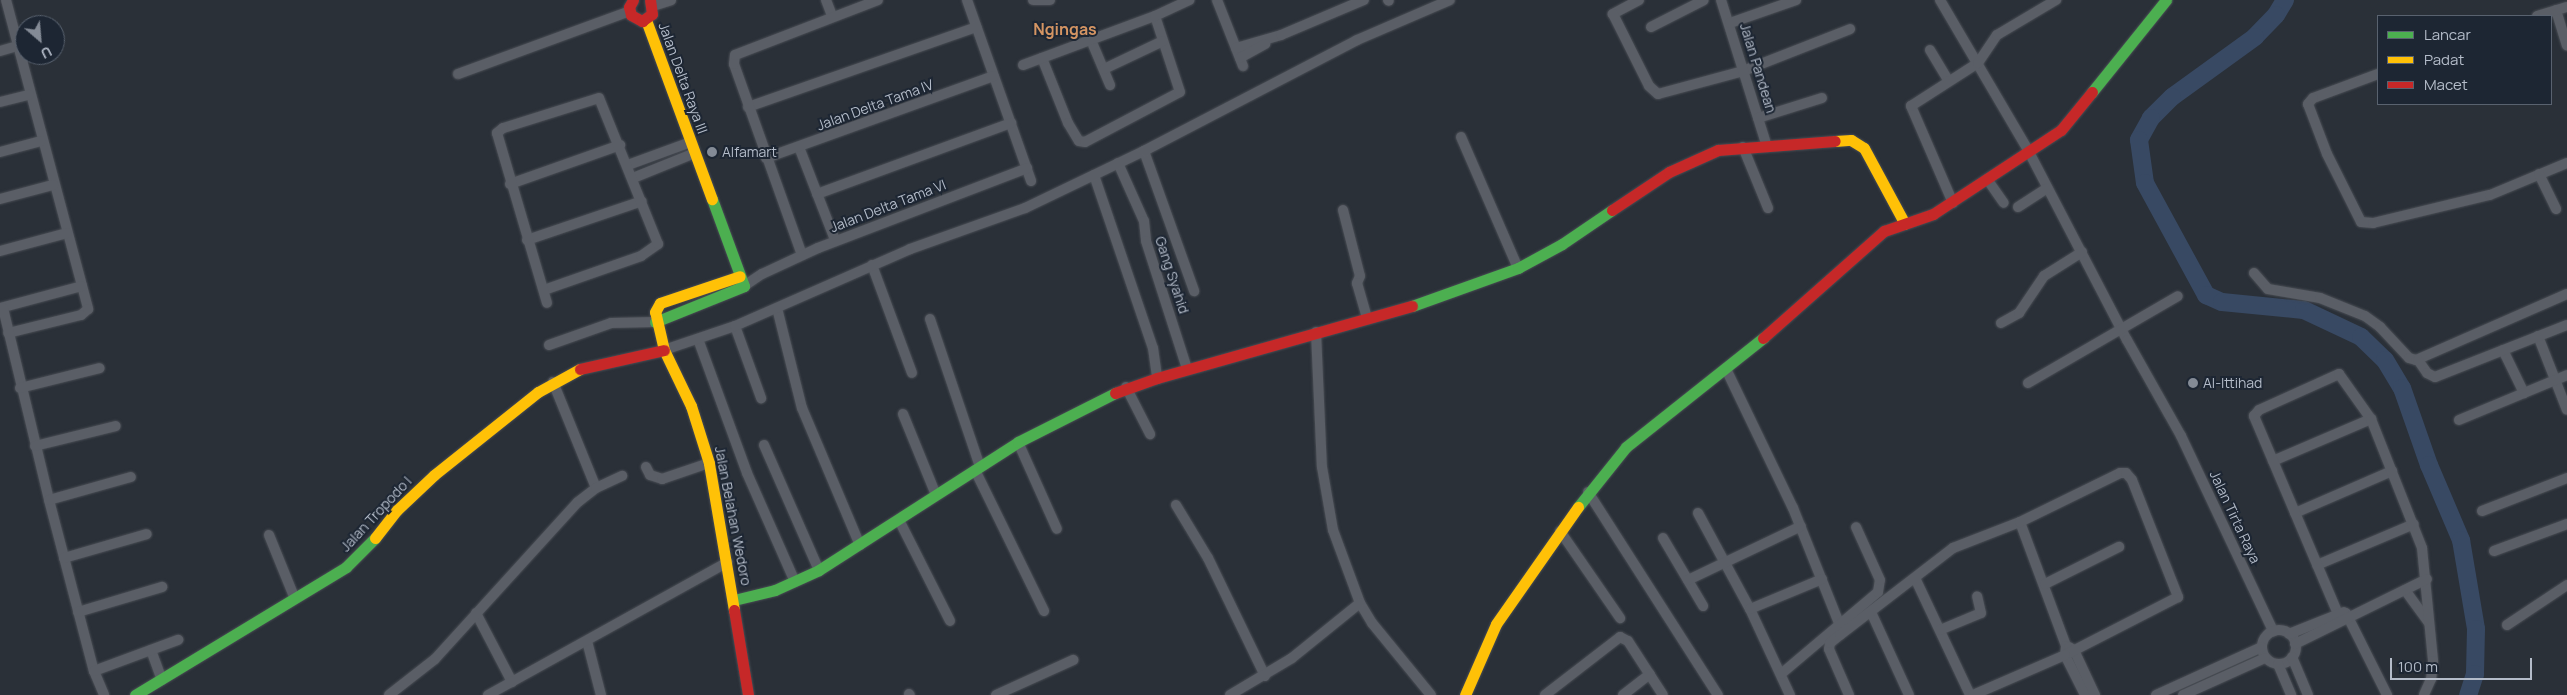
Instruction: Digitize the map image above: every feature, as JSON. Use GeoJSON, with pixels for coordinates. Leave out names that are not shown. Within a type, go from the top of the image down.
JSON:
{"type":"FeatureCollection","features":[{"type":"Feature","properties":{"kind":"street"},"geometry":{"type":"LineString","coordinates":[[3,0],[15,39]]}},
{"type":"Feature","properties":{"kind":"street"},"geometry":{"type":"LineString","coordinates":[[458,74],[631,5],[637,20],[646,20],[652,14],[652,3],[671,0]]}},
{"type":"Feature","properties":{"kind":"street"},"geometry":{"type":"LineString","coordinates":[[826,0],[832,16]]}},
{"type":"Feature","properties":{"kind":"street"},"geometry":{"type":"LineString","coordinates":[[802,254],[748,107],[734,64],[734,55],[832,16],[846,5],[878,0]]}},
{"type":"Feature","properties":{"kind":"street"},"geometry":{"type":"LineString","coordinates":[[967,0],[1031,181]]}},
{"type":"Feature","properties":{"kind":"street"},"geometry":{"type":"LineString","coordinates":[[1033,0],[1050,0]]}},
{"type":"Feature","properties":{"kind":"street"},"geometry":{"type":"LineString","coordinates":[[1023,65],[1155,16],[1190,0]]}},
{"type":"Feature","properties":{"kind":"street"},"geometry":{"type":"LineString","coordinates":[[1217,0],[1242,62],[1281,35]]}},
{"type":"Feature","properties":{"kind":"street"},"geometry":{"type":"LineString","coordinates":[[1236,48],[1281,35],[1364,0]]}},
{"type":"Feature","properties":{"kind":"street"},"geometry":{"type":"LineString","coordinates":[[664,350],[735,326],[872,265],[998,219],[1144,151],[1357,40],[1450,0]]}},
{"type":"Feature","properties":{"kind":"street"},"geometry":{"type":"LineString","coordinates":[[1639,0],[1613,14],[1633,54],[1656,93],[1669,93],[1743,71],[1850,29]]}},
{"type":"Feature","properties":{"kind":"street"},"geometry":{"type":"LineString","coordinates":[[1651,27],[1704,0]]}},
{"type":"Feature","properties":{"kind":"street","name":"Jalan Pandean"},"geometry":{"type":"LineString","coordinates":[[1721,0],[1730,23],[1766,144]]}},
{"type":"Feature","properties":{"kind":"street"},"geometry":{"type":"LineString","coordinates":[[1730,23],[1796,0]]}},
{"type":"Feature","properties":{"kind":"street","name":"Jalan Tirta Raya"},"geometry":{"type":"LineString","coordinates":[[1940,0],[2030,152],[2122,330],[2169,415],[2273,631]]}},
{"type":"Feature","properties":{"kind":"street"},"geometry":{"type":"LineString","coordinates":[[1953,202],[1911,106],[1948,80],[1978,63],[1997,35],[2056,0]]}},
{"type":"Feature","properties":{"kind":"street"},"geometry":{"type":"LineString","coordinates":[[1466,695],[1496,624],[1588,492],[1638,436],[1726,369],[1866,244],[1889,228],[1924,219],[1953,202],[2030,152],[2072,119],[2166,0]]}},
{"type":"Feature","properties":{"kind":"street"},"geometry":{"type":"LineString","coordinates":[[2540,15],[2567,7]]}},
{"type":"Feature","properties":{"kind":"street"},"geometry":{"type":"LineString","coordinates":[[2556,10],[2567,45]]}},
{"type":"Feature","properties":{"kind":"street"},"geometry":{"type":"LineString","coordinates":[[1042,58],[1068,123],[1076,138],[1083,142],[1179,93],[1179,84],[1155,16]]}},
{"type":"Feature","properties":{"kind":"street","name":"Jalan Delta Raya III"},"geometry":{"type":"LineString","coordinates":[[646,20],[742,281]]}},
{"type":"Feature","properties":{"kind":"street"},"geometry":{"type":"LineString","coordinates":[[748,107],[976,27]]}},
{"type":"Feature","properties":{"kind":"street"},"geometry":{"type":"LineString","coordinates":[[1092,40],[1110,85]]}},
{"type":"Feature","properties":{"kind":"street"},"geometry":{"type":"LineString","coordinates":[[1104,69],[1163,41]]}},
{"type":"Feature","properties":{"kind":"street"},"geometry":{"type":"LineString","coordinates":[[0,51],[15,47]]}},
{"type":"Feature","properties":{"kind":"street"},"geometry":{"type":"LineString","coordinates":[[1930,50],[1948,80]]}},
{"type":"Feature","properties":{"kind":"street"},"geometry":{"type":"LineString","coordinates":[[4,328],[86,312],[82,286],[22,65]]}},
{"type":"Feature","properties":{"kind":"street"},"geometry":{"type":"LineString","coordinates":[[2377,74],[2313,98],[2308,104],[2327,154],[2361,222],[2373,223],[2474,200],[2567,163]]}},
{"type":"Feature","properties":{"kind":"street","name":"Jalan Delta Tama IV"},"geometry":{"type":"LineString","coordinates":[[766,158],[994,76]]}},
{"type":"Feature","properties":{"kind":"street"},"geometry":{"type":"LineString","coordinates":[[0,102],[29,95]]}},
{"type":"Feature","properties":{"kind":"street"},"geometry":{"type":"LineString","coordinates":[[544,290],[654,249],[658,242],[620,144],[599,98],[503,128],[496,138],[547,303]]}},
{"type":"Feature","properties":{"kind":"street"},"geometry":{"type":"LineString","coordinates":[[1758,118],[1822,98]]}},
{"type":"Feature","properties":{"kind":"street"},"geometry":{"type":"LineString","coordinates":[[817,194],[1011,123]]}},
{"type":"Feature","properties":{"kind":"street"},"geometry":{"type":"LineString","coordinates":[[1461,136],[1518,268]]}},
{"type":"Feature","properties":{"kind":"street"},"geometry":{"type":"LineString","coordinates":[[734,600],[795,582],[819,570],[900,520],[1018,442],[1126,387],[1442,297],[1518,268],[1562,244],[1692,159],[1718,150],[1766,144],[1843,139],[1858,143],[1871,158],[1905,224]]}},
{"type":"Feature","properties":{"kind":"street"},"geometry":{"type":"LineString","coordinates":[[0,152],[41,141]]}},
{"type":"Feature","properties":{"kind":"street"},"geometry":{"type":"LineString","coordinates":[[510,184],[620,144]]}},
{"type":"Feature","properties":{"kind":"street"},"geometry":{"type":"LineString","coordinates":[[628,165],[693,147]]}},
{"type":"Feature","properties":{"kind":"street"},"geometry":{"type":"LineString","coordinates":[[633,178],[693,147]]}},
{"type":"Feature","properties":{"kind":"street"},"geometry":{"type":"LineString","coordinates":[[799,147],[835,240]]}},
{"type":"Feature","properties":{"kind":"street"},"geometry":{"type":"LineString","coordinates":[[1743,147],[1768,208]]}},
{"type":"Feature","properties":{"kind":"street"},"geometry":{"type":"LineString","coordinates":[[1144,151],[1194,291]]}},
{"type":"Feature","properties":{"kind":"street","name":"Gang Syahid"},"geometry":{"type":"LineString","coordinates":[[1118,163],[1144,221],[1146,241],[1187,369]]}},
{"type":"Feature","properties":{"kind":"street","name":"Jalan Delta Tama VI"},"geometry":{"type":"LineString","coordinates":[[742,281],[762,274],[835,240],[1027,168]]}},
{"type":"Feature","properties":{"kind":"street"},"geometry":{"type":"LineString","coordinates":[[2539,174],[2556,209]]}},
{"type":"Feature","properties":{"kind":"street"},"geometry":{"type":"LineString","coordinates":[[1094,175],[1153,348],[1157,378]]}},
{"type":"Feature","properties":{"kind":"street"},"geometry":{"type":"LineString","coordinates":[[1988,179],[2004,203]]}},
{"type":"Feature","properties":{"kind":"street"},"geometry":{"type":"LineString","coordinates":[[0,199],[54,186]]}},
{"type":"Feature","properties":{"kind":"street"},"geometry":{"type":"LineString","coordinates":[[2018,207],[2047,188]]}},
{"type":"Feature","properties":{"kind":"street"},"geometry":{"type":"LineString","coordinates":[[527,240],[642,201]]}},
{"type":"Feature","properties":{"kind":"street"},"geometry":{"type":"LineString","coordinates":[[1343,210],[1360,276],[1356,283],[1367,318]]}},
{"type":"Feature","properties":{"kind":"street"},"geometry":{"type":"LineString","coordinates":[[0,251],[67,233]]}},
{"type":"Feature","properties":{"kind":"street"},"geometry":{"type":"LineString","coordinates":[[2001,323],[2019,313],[2044,276],[2082,252]]}},
{"type":"Feature","properties":{"kind":"street"},"geometry":{"type":"LineString","coordinates":[[872,265],[912,373]]}},
{"type":"Feature","properties":{"kind":"street"},"geometry":{"type":"LineString","coordinates":[[2254,273],[2268,288],[2320,298],[2349,308],[2380,327],[2409,358],[2418,360],[2567,294]]}},
{"type":"Feature","properties":{"kind":"street"},"geometry":{"type":"LineString","coordinates":[[549,345],[611,323],[655,322],[655,310],[660,303],[742,281]]}},
{"type":"Feature","properties":{"kind":"street"},"geometry":{"type":"LineString","coordinates":[[82,286],[1,308],[4,328],[78,612],[94,672],[104,695]]}},
{"type":"Feature","properties":{"kind":"street"},"geometry":{"type":"LineString","coordinates":[[2028,383],[2178,296]]}},
{"type":"Feature","properties":{"kind":"street"},"geometry":{"type":"LineString","coordinates":[[777,308],[802,408],[860,545]]}},
{"type":"Feature","properties":{"kind":"street"},"geometry":{"type":"LineString","coordinates":[[930,319],[978,468],[1044,611]]}},
{"type":"Feature","properties":{"kind":"street","name":"Jalan Belahan Wedoro"},"geometry":{"type":"LineString","coordinates":[[655,322],[664,350],[690,406],[709,463],[728,562],[748,695]]}},
{"type":"Feature","properties":{"kind":"street"},"geometry":{"type":"LineString","coordinates":[[2418,360],[2427,373],[2435,377],[2567,324]]}},
{"type":"Feature","properties":{"kind":"street"},"geometry":{"type":"LineString","coordinates":[[735,326],[761,398]]}},
{"type":"Feature","properties":{"kind":"street"},"geometry":{"type":"LineString","coordinates":[[1316,332],[1326,505],[1360,603],[1384,640],[1431,695]]}},
{"type":"Feature","properties":{"kind":"street"},"geometry":{"type":"LineString","coordinates":[[2538,336],[2567,410]]}},
{"type":"Feature","properties":{"kind":"street"},"geometry":{"type":"LineString","coordinates":[[698,340],[747,473],[795,582]]}},
{"type":"Feature","properties":{"kind":"street","name":"Jalan Tropodo I"},"geometry":{"type":"LineString","coordinates":[[136,695],[295,599],[357,558],[397,510],[434,475],[503,417],[553,382],[580,369],[664,350]]}},
{"type":"Feature","properties":{"kind":"street"},"geometry":{"type":"LineString","coordinates":[[2503,350],[2524,393]]}},
{"type":"Feature","properties":{"kind":"street"},"geometry":{"type":"LineString","coordinates":[[20,388],[100,368]]}},
{"type":"Feature","properties":{"kind":"street"},"geometry":{"type":"LineString","coordinates":[[1726,369],[1801,526],[1839,623]]}},
{"type":"Feature","properties":{"kind":"street"},"geometry":{"type":"LineString","coordinates":[[2386,695],[2346,616],[2317,565],[2255,414],[2336,374],[2344,377],[2371,419],[2414,524],[2427,579],[2433,660],[2431,679],[2424,695]]}},
{"type":"Feature","properties":{"kind":"street"},"geometry":{"type":"LineString","coordinates":[[2459,420],[2567,375]]}},
{"type":"Feature","properties":{"kind":"street"},"geometry":{"type":"LineString","coordinates":[[553,382],[596,488]]}},
{"type":"Feature","properties":{"kind":"street"},"geometry":{"type":"LineString","coordinates":[[1126,387],[1150,434]]}},
{"type":"Feature","properties":{"kind":"street"},"geometry":{"type":"LineString","coordinates":[[903,414],[936,495]]}},
{"type":"Feature","properties":{"kind":"street"},"geometry":{"type":"LineString","coordinates":[[2273,461],[2371,419]]}},
{"type":"Feature","properties":{"kind":"street"},"geometry":{"type":"LineString","coordinates":[[35,446],[116,426]]}},
{"type":"Feature","properties":{"kind":"street"},"geometry":{"type":"LineString","coordinates":[[1018,442],[1057,529]]}},
{"type":"Feature","properties":{"kind":"street"},"geometry":{"type":"LineString","coordinates":[[764,445],[819,570]]}},
{"type":"Feature","properties":{"kind":"street"},"geometry":{"type":"LineString","coordinates":[[646,467],[650,475],[662,479],[709,463]]}},
{"type":"Feature","properties":{"kind":"street"},"geometry":{"type":"LineString","coordinates":[[2295,513],[2392,471]]}},
{"type":"Feature","properties":{"kind":"street"},"geometry":{"type":"LineString","coordinates":[[1849,695],[1829,646],[1871,612],[1953,548],[2020,522],[2120,473],[2126,473],[2132,480],[2178,597],[1972,695],[1915,578]]}},
{"type":"Feature","properties":{"kind":"street"},"geometry":{"type":"LineString","coordinates":[[389,695],[423,670],[549,531],[596,488],[622,476]]}},
{"type":"Feature","properties":{"kind":"street"},"geometry":{"type":"LineString","coordinates":[[49,500],[131,477]]}},
{"type":"Feature","properties":{"kind":"street"},"geometry":{"type":"LineString","coordinates":[[2482,511],[2567,478]]}},
{"type":"Feature","properties":{"kind":"street"},"geometry":{"type":"LineString","coordinates":[[1588,492],[1718,695]]}},
{"type":"Feature","properties":{"kind":"street"},"geometry":{"type":"LineString","coordinates":[[1176,505],[1212,567],[1265,676]]}},
{"type":"Feature","properties":{"kind":"street"},"geometry":{"type":"LineString","coordinates":[[1698,513],[1750,610],[1790,695]]}},
{"type":"Feature","properties":{"kind":"street"},"geometry":{"type":"LineString","coordinates":[[900,520],[950,621]]}},
{"type":"Feature","properties":{"kind":"street"},"geometry":{"type":"LineString","coordinates":[[2020,522],[2045,584],[2084,695]]}},
{"type":"Feature","properties":{"kind":"street"},"geometry":{"type":"LineString","coordinates":[[2317,565],[2414,524]]}},
{"type":"Feature","properties":{"kind":"street"},"geometry":{"type":"LineString","coordinates":[[2494,550],[2567,524]]}},
{"type":"Feature","properties":{"kind":"street"},"geometry":{"type":"LineString","coordinates":[[1688,580],[1801,526]]}},
{"type":"Feature","properties":{"kind":"street"},"geometry":{"type":"LineString","coordinates":[[1781,674],[1839,623],[1870,601],[1880,587],[1856,527]]}},
{"type":"Feature","properties":{"kind":"street"},"geometry":{"type":"LineString","coordinates":[[1560,531],[1620,618]]}},
{"type":"Feature","properties":{"kind":"street"},"geometry":{"type":"LineString","coordinates":[[64,558],[147,534]]}},
{"type":"Feature","properties":{"kind":"street"},"geometry":{"type":"LineString","coordinates":[[269,535],[295,599]]}},
{"type":"Feature","properties":{"kind":"street"},"geometry":{"type":"LineString","coordinates":[[1663,538],[1703,606]]}},
{"type":"Feature","properties":{"kind":"street"},"geometry":{"type":"LineString","coordinates":[[2045,584],[2119,546]]}},
{"type":"Feature","properties":{"kind":"street"},"geometry":{"type":"LineString","coordinates":[[488,695],[728,562]]}},
{"type":"Feature","properties":{"kind":"street"},"geometry":{"type":"LineString","coordinates":[[1750,610],[1822,579]]}},
{"type":"Feature","properties":{"kind":"street"},"geometry":{"type":"LineString","coordinates":[[2295,644],[2346,616],[2427,579]]}},
{"type":"Feature","properties":{"kind":"street"},"geometry":{"type":"LineString","coordinates":[[2507,625],[2567,585]]}},
{"type":"Feature","properties":{"kind":"street"},"geometry":{"type":"LineString","coordinates":[[78,612],[162,587]]}},
{"type":"Feature","properties":{"kind":"street"},"geometry":{"type":"LineString","coordinates":[[2405,590],[2430,624]]}},
{"type":"Feature","properties":{"kind":"street"},"geometry":{"type":"LineString","coordinates":[[1940,630],[1979,614],[1982,610],[1977,596]]}},
{"type":"Feature","properties":{"kind":"street"},"geometry":{"type":"LineString","coordinates":[[1230,695],[1265,676],[1360,603]]}},
{"type":"Feature","properties":{"kind":"street"},"geometry":{"type":"LineString","coordinates":[[1871,612],[1909,695]]}},
{"type":"Feature","properties":{"kind":"street"},"geometry":{"type":"LineString","coordinates":[[476,613],[512,682]]}},
{"type":"Feature","properties":{"kind":"street"},"geometry":{"type":"LineString","coordinates":[[2265,658],[2262,647],[2265,637],[2273,631],[2289,634],[2346,616]]}},
{"type":"Feature","properties":{"kind":"street"},"geometry":{"type":"LineString","coordinates":[[2289,634],[2295,644],[2292,657],[2308,695]]}},
{"type":"Feature","properties":{"kind":"street"},"geometry":{"type":"LineString","coordinates":[[1545,695],[1618,637],[1628,641],[1663,695]]}},
{"type":"Feature","properties":{"kind":"street"},"geometry":{"type":"LineString","coordinates":[[94,672],[178,640]]}},
{"type":"Feature","properties":{"kind":"street"},"geometry":{"type":"LineString","coordinates":[[587,641],[601,695]]}},
{"type":"Feature","properties":{"kind":"street"},"geometry":{"type":"LineString","coordinates":[[2156,695],[2262,647]]}},
{"type":"Feature","properties":{"kind":"street"},"geometry":{"type":"LineString","coordinates":[[151,650],[162,680]]}},
{"type":"Feature","properties":{"kind":"street"},"geometry":{"type":"LineString","coordinates":[[2068,650],[2095,695]]}},
{"type":"Feature","properties":{"kind":"street"},"geometry":{"type":"LineString","coordinates":[[2278,664],[2292,657]]}},
{"type":"Feature","properties":{"kind":"street"},"geometry":{"type":"LineString","coordinates":[[2183,695],[2265,658],[2278,664],[2291,695]]}},
{"type":"Feature","properties":{"kind":"street"},"geometry":{"type":"LineString","coordinates":[[996,695],[1073,660]]}},
{"type":"Feature","properties":{"kind":"street"},"geometry":{"type":"LineString","coordinates":[[1623,695],[1650,674]]}},
{"type":"Feature","properties":{"kind":"waterway"},"geometry":{"type":"LineString","coordinates":[[2285,0],[2276,15],[2255,37],[2172,97],[2151,118],[2139,140],[2145,183],[2206,295],[2222,302],[2304,310],[2361,337],[2385,360],[2402,388],[2429,465],[2461,540],[2476,629],[2475,674],[2468,695]]}},
{"type":"Feature","properties":{"kind":"traffic: fast"},"geometry":{"type":"LineString","coordinates":[[2092,92],[2166,0]]}},
{"type":"Feature","properties":{"kind":"traffic: fast"},"geometry":{"type":"LineString","coordinates":[[655,322],[744,286],[712,199]]}},
{"type":"Feature","properties":{"kind":"traffic: fast"},"geometry":{"type":"LineString","coordinates":[[1412,306],[1518,268],[1562,244],[1612,210]]}},
{"type":"Feature","properties":{"kind":"traffic: fast"},"geometry":{"type":"LineString","coordinates":[[1578,507],[1626,447],[1763,338]]}},
{"type":"Feature","properties":{"kind":"traffic: fast"},"geometry":{"type":"LineString","coordinates":[[734,600],[775,590],[819,570],[1018,442],[1115,393]]}},
{"type":"Feature","properties":{"kind":"traffic: fast"},"geometry":{"type":"LineString","coordinates":[[135,695],[346,567],[375,538]]}},
{"type":"Feature","properties":{"kind":"traffic: slow"},"geometry":{"type":"LineString","coordinates":[[646,20],[712,199]]}},
{"type":"Feature","properties":{"kind":"traffic: slow"},"geometry":{"type":"LineString","coordinates":[[1835,141],[1851,140],[1864,148],[1905,224]]}},
{"type":"Feature","properties":{"kind":"traffic: slow"},"geometry":{"type":"LineString","coordinates":[[734,610],[709,463],[691,406],[664,350],[655,312],[660,303],[740,276]]}},
{"type":"Feature","properties":{"kind":"traffic: slow"},"geometry":{"type":"LineString","coordinates":[[375,538],[397,510],[434,475],[538,392],[580,369]]}},
{"type":"Feature","properties":{"kind":"traffic: slow"},"geometry":{"type":"LineString","coordinates":[[1465,695],[1496,624],[1578,507]]}},
{"type":"Feature","properties":{"kind":"traffic: jam"},"geometry":{"type":"LineString","coordinates":[[633,0],[629,7],[631,15],[642,21],[652,14],[650,0]]}},
{"type":"Feature","properties":{"kind":"traffic: jam"},"geometry":{"type":"LineString","coordinates":[[1763,338],[1884,231],[1933,214],[2061,130],[2092,92]]}},
{"type":"Feature","properties":{"kind":"traffic: jam"},"geometry":{"type":"LineString","coordinates":[[1612,210],[1669,172],[1718,150],[1835,141]]}},
{"type":"Feature","properties":{"kind":"traffic: jam"},"geometry":{"type":"LineString","coordinates":[[1115,393],[1157,378],[1412,306]]}},
{"type":"Feature","properties":{"kind":"traffic: jam"},"geometry":{"type":"LineString","coordinates":[[580,369],[664,350]]}},
{"type":"Feature","properties":{"kind":"traffic: jam"},"geometry":{"type":"LineString","coordinates":[[734,610],[748,695]]}},
{"type":"Feature","properties":{"kind":"place","name":"Alfamart"},"geometry":{"type":"Point","coordinates":[712,152]}},
{"type":"Feature","properties":{"kind":"place","name":"Al-Ittihad"},"geometry":{"type":"Point","coordinates":[2193,383]}},
{"type":"Feature","properties":{"kind":"district","name":"Ngingas"},"geometry":{"type":"Point","coordinates":[1065,29]}}]}
